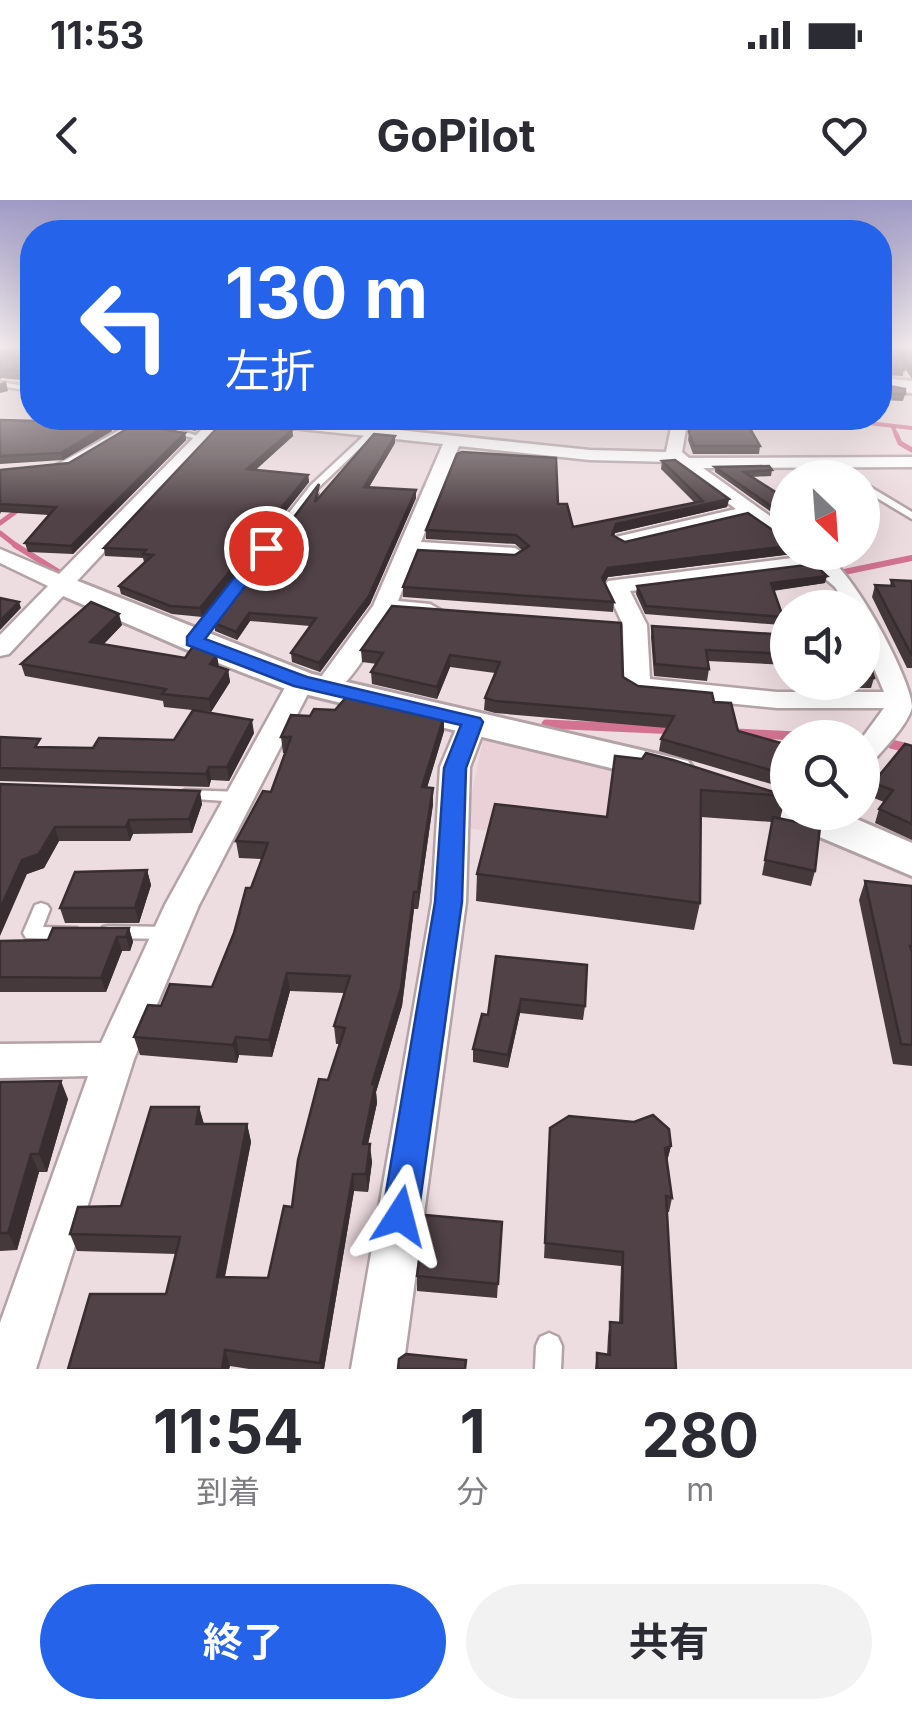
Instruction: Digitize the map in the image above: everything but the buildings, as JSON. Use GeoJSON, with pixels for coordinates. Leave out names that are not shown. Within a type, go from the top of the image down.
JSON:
{"type":"FeatureCollection","features":[{"type":"Feature","properties":{"kind":"street"},"geometry":{"type":"LineString","coordinates":[[0,649],[208,430]]}},
{"type":"Feature","properties":{"kind":"street"},"geometry":{"type":"LineString","coordinates":[[364,430],[590,455],[770,463]]}},
{"type":"Feature","properties":{"kind":"street"},"geometry":{"type":"LineString","coordinates":[[679,430],[674,452],[680,460],[770,527]]}},
{"type":"Feature","properties":{"kind":"street"},"geometry":{"type":"LineString","coordinates":[[10,1369],[114,1059],[170,933],[240,798],[314,685],[348,662],[384,606],[453,440]]}},
{"type":"Feature","properties":{"kind":"street"},"geometry":{"type":"LineString","coordinates":[[880,463],[912,462]]}},
{"type":"Feature","properties":{"kind":"street"},"geometry":{"type":"LineString","coordinates":[[623,541],[749,512]]}},
{"type":"Feature","properties":{"kind":"street"},"geometry":{"type":"LineString","coordinates":[[411,548],[515,554]]}},
{"type":"Feature","properties":{"kind":"street"},"geometry":{"type":"LineString","coordinates":[[2,554],[194,641],[314,685],[716,784]]}},
{"type":"Feature","properties":{"kind":"street"},"geometry":{"type":"LineString","coordinates":[[770,563],[616,586],[635,625],[637,686],[777,700],[906,700]]}},
{"type":"Feature","properties":{"kind":"street"},"geometry":{"type":"LineString","coordinates":[[828,570],[849,590]]}},
{"type":"Feature","properties":{"kind":"street"},"geometry":{"type":"LineString","coordinates":[[384,606],[457,613]]}},
{"type":"Feature","properties":{"kind":"street"},"geometry":{"type":"LineString","coordinates":[[880,660],[906,700]]}},
{"type":"Feature","properties":{"kind":"street"},"geometry":{"type":"LineString","coordinates":[[880,735],[906,700]]}},
{"type":"Feature","properties":{"kind":"street"},"geometry":{"type":"LineString","coordinates":[[377,1369],[448,902],[455,768],[473,722]]}},
{"type":"Feature","properties":{"kind":"street"},"geometry":{"type":"LineString","coordinates":[[842,830],[912,861]]}},
{"type":"Feature","properties":{"kind":"street"},"geometry":{"type":"LineString","coordinates":[[0,1061],[114,1059]]}},
{"type":"Feature","properties":{"kind":"lane"},"geometry":{"type":"LineString","coordinates":[[40,469],[66,466],[126,430]]}},
{"type":"Feature","properties":{"kind":"lane"},"geometry":{"type":"LineString","coordinates":[[172,430],[200,438]]}},
{"type":"Feature","properties":{"kind":"lane"},"geometry":{"type":"LineString","coordinates":[[194,641],[314,487],[374,431]]}},
{"type":"Feature","properties":{"kind":"lane"},"geometry":{"type":"LineString","coordinates":[[880,496],[912,516]]}},
{"type":"Feature","properties":{"kind":"lane"},"geometry":{"type":"LineString","coordinates":[[166,795],[240,798]]}},
{"type":"Feature","properties":{"kind":"lane"},"geometry":{"type":"LineString","coordinates":[[41,909],[32,934],[170,933]]}},
{"type":"Feature","properties":{"kind":"shaded area"},"geometry":{"type":"Polygon","coordinates":[[[484,737],[616,764],[604,843],[464,828],[484,737]]]}},
{"type":"Feature","properties":{"kind":"waterway"},"geometry":{"type":"LineString","coordinates":[[892,426],[912,428]]}},
{"type":"Feature","properties":{"kind":"waterway"},"geometry":{"type":"LineString","coordinates":[[893,427],[897,437]]}},
{"type":"Feature","properties":{"kind":"waterway"},"geometry":{"type":"LineString","coordinates":[[896,434],[900,443],[912,450]]}},
{"type":"Feature","properties":{"kind":"waterway"},"geometry":{"type":"LineString","coordinates":[[0,523],[22,507]]}},
{"type":"Feature","properties":{"kind":"waterway"},"geometry":{"type":"LineString","coordinates":[[0,533],[17,546]]}},
{"type":"Feature","properties":{"kind":"waterway"},"geometry":{"type":"LineString","coordinates":[[17,546],[60,573]]}},
{"type":"Feature","properties":{"kind":"waterway"},"geometry":{"type":"LineString","coordinates":[[844,572],[912,558]]}},
{"type":"Feature","properties":{"kind":"waterway"},"geometry":{"type":"LineString","coordinates":[[546,724],[677,730]]}},
{"type":"Feature","properties":{"kind":"waterway"},"geometry":{"type":"LineString","coordinates":[[737,733],[770,735]]}},
{"type":"Feature","properties":{"kind":"waterway"},"geometry":{"type":"LineString","coordinates":[[891,744],[912,749]]}},
{"type":"Feature","properties":{"kind":"route"},"geometry":{"type":"LineString","coordinates":[[266,548],[194,641],[301,682],[473,722],[455,768],[455,827],[448,902],[400,1216]]}}]}
